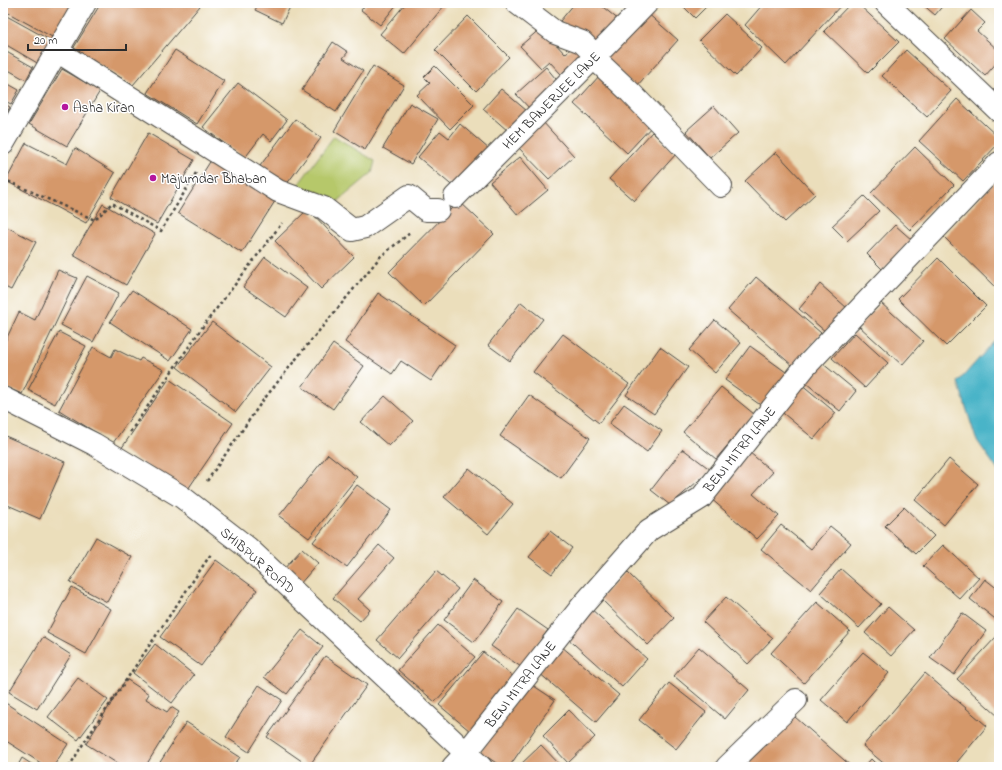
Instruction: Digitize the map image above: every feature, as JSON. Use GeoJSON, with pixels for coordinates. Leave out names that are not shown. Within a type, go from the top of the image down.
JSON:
{"type":"FeatureCollection","features":[{"type":"Feature","properties":{"kind":"street"},"geometry":{"type":"LineString","coordinates":[[3,144],[85,3]]}},
{"type":"Feature","properties":{"kind":"street"},"geometry":{"type":"LineString","coordinates":[[517,3],[555,32],[582,42],[721,186]]}},
{"type":"Feature","properties":{"kind":"street","name":"HEM BANERJEE LANE"},"geometry":{"type":"LineString","coordinates":[[455,197],[647,3]]}},
{"type":"Feature","properties":{"kind":"street"},"geometry":{"type":"LineString","coordinates":[[886,3],[999,111]]}},
{"type":"Feature","properties":{"kind":"street"},"geometry":{"type":"LineString","coordinates":[[57,51],[278,191],[324,208],[352,230],[365,227],[408,196],[426,210],[438,210]]}},
{"type":"Feature","properties":{"kind":"street","name":"BENI MITRA LANE"},"geometry":{"type":"LineString","coordinates":[[467,762],[582,606],[649,530],[701,498],[805,367],[999,163]]}},
{"type":"Feature","properties":{"kind":"street","name":"SHIBPUR ROAD"},"geometry":{"type":"LineString","coordinates":[[3,398],[94,444],[182,497],[248,548],[467,762]]}},
{"type":"Feature","properties":{"kind":"street"},"geometry":{"type":"LineString","coordinates":[[727,767],[796,700]]}},
{"type":"Feature","properties":{"kind":"path"},"geometry":{"type":"LineString","coordinates":[[3,178],[95,220],[112,203],[162,231],[210,148]]}},
{"type":"Feature","properties":{"kind":"path"},"geometry":{"type":"LineString","coordinates":[[113,456],[201,328],[287,216],[304,201]]}},
{"type":"Feature","properties":{"kind":"path"},"geometry":{"type":"LineString","coordinates":[[191,504],[261,403],[304,348],[381,256],[438,210]]}},
{"type":"Feature","properties":{"kind":"path"},"geometry":{"type":"LineString","coordinates":[[69,767],[226,532]]}},
{"type":"Feature","properties":{"kind":"green space"},"geometry":{"type":"Polygon","coordinates":[[[334,136],[375,161],[372,173],[336,203],[298,185],[334,136]]]}},
{"type":"Feature","properties":{"kind":"water"},"geometry":{"type":"Polygon","coordinates":[[[999,336],[999,472],[976,439],[958,382],[999,336]]]}},
{"type":"Feature","properties":{"kind":"building"},"geometry":{"type":"Polygon","coordinates":[[[3,3],[73,3],[54,38],[3,10],[3,3]]]}},
{"type":"Feature","properties":{"kind":"building"},"geometry":{"type":"Polygon","coordinates":[[[101,3],[196,3],[200,6],[133,85],[73,49],[101,3]]]}},
{"type":"Feature","properties":{"kind":"building"},"geometry":{"type":"Polygon","coordinates":[[[259,3],[292,3],[282,23],[255,10],[259,3]]]}},
{"type":"Feature","properties":{"kind":"building"},"geometry":{"type":"Polygon","coordinates":[[[367,3],[398,3],[380,25],[361,10],[367,3]]]}},
{"type":"Feature","properties":{"kind":"building"},"geometry":{"type":"Polygon","coordinates":[[[406,3],[440,3],[444,6],[404,54],[380,34],[406,3]]]}},
{"type":"Feature","properties":{"kind":"building"},"geometry":{"type":"Polygon","coordinates":[[[575,3],[598,3],[620,21],[596,50],[560,21],[575,3]]]}},
{"type":"Feature","properties":{"kind":"building"},"geometry":{"type":"Polygon","coordinates":[[[680,3],[710,3],[695,18],[680,3]]]}},
{"type":"Feature","properties":{"kind":"building"},"geometry":{"type":"Polygon","coordinates":[[[764,3],[843,3],[786,65],[745,25],[764,3]]]}},
{"type":"Feature","properties":{"kind":"building"},"geometry":{"type":"Polygon","coordinates":[[[851,3],[857,3],[899,42],[868,73],[824,31],[851,3]]]}},
{"type":"Feature","properties":{"kind":"building"},"geometry":{"type":"Polygon","coordinates":[[[921,3],[945,3],[935,15],[921,3]]]}},
{"type":"Feature","properties":{"kind":"building"},"geometry":{"type":"Polygon","coordinates":[[[971,10],[985,23],[977,31],[999,51],[999,60],[985,76],[945,39],[971,10]]]}},
{"type":"Feature","properties":{"kind":"building"},"geometry":{"type":"Polygon","coordinates":[[[646,12],[678,40],[636,87],[604,59],[646,12]]]}},
{"type":"Feature","properties":{"kind":"building"},"geometry":{"type":"Polygon","coordinates":[[[3,14],[50,40],[39,64],[3,43],[3,14]]]}},
{"type":"Feature","properties":{"kind":"building"},"geometry":{"type":"Polygon","coordinates":[[[725,14],[762,48],[736,76],[699,40],[725,14]]]}},
{"type":"Feature","properties":{"kind":"building"},"geometry":{"type":"Polygon","coordinates":[[[468,16],[509,57],[476,91],[435,50],[468,16]]]}},
{"type":"Feature","properties":{"kind":"building"},"geometry":{"type":"Polygon","coordinates":[[[541,28],[565,54],[578,42],[586,51],[561,74],[549,61],[541,68],[520,46],[541,28]]]}},
{"type":"Feature","properties":{"kind":"building"},"geometry":{"type":"Polygon","coordinates":[[[333,42],[348,52],[343,58],[363,71],[336,112],[302,90],[333,42]]]}},
{"type":"Feature","properties":{"kind":"building"},"geometry":{"type":"Polygon","coordinates":[[[3,50],[33,67],[26,80],[3,67],[3,50]]]}},
{"type":"Feature","properties":{"kind":"building"},"geometry":{"type":"Polygon","coordinates":[[[175,50],[224,81],[197,124],[147,93],[175,50]]]}},
{"type":"Feature","properties":{"kind":"building"},"geometry":{"type":"Polygon","coordinates":[[[906,50],[951,91],[927,117],[882,76],[906,50]]]}},
{"type":"Feature","properties":{"kind":"building"},"geometry":{"type":"Polygon","coordinates":[[[373,66],[404,85],[365,150],[334,131],[373,66]]]}},
{"type":"Feature","properties":{"kind":"building"},"geometry":{"type":"Polygon","coordinates":[[[435,66],[474,105],[450,129],[417,95],[430,83],[424,77],[435,66]]]}},
{"type":"Feature","properties":{"kind":"building"},"geometry":{"type":"Polygon","coordinates":[[[546,67],[560,84],[531,110],[516,94],[546,67]]]}},
{"type":"Feature","properties":{"kind":"building","name":"Asha Kiran"},"geometry":{"type":"Polygon","coordinates":[[[62,69],[100,91],[67,146],[29,124],[62,69]]]}},
{"type":"Feature","properties":{"kind":"building"},"geometry":{"type":"Polygon","coordinates":[[[600,75],[654,124],[627,153],[574,104],[600,75]]]}},
{"type":"Feature","properties":{"kind":"building"},"geometry":{"type":"Polygon","coordinates":[[[3,81],[19,90],[11,104],[3,100],[3,81]]]}},
{"type":"Feature","properties":{"kind":"building"},"geometry":{"type":"Polygon","coordinates":[[[238,83],[287,120],[271,141],[263,134],[244,159],[203,127],[238,83]]]}},
{"type":"Feature","properties":{"kind":"building"},"geometry":{"type":"Polygon","coordinates":[[[501,89],[527,111],[508,131],[483,109],[501,89]]]}},
{"type":"Feature","properties":{"kind":"building"},"geometry":{"type":"Polygon","coordinates":[[[957,99],[999,138],[999,143],[963,181],[919,141],[957,99]]]}},
{"type":"Feature","properties":{"kind":"building"},"geometry":{"type":"Polygon","coordinates":[[[3,103],[10,107],[3,119],[3,103]]]}},
{"type":"Feature","properties":{"kind":"building"},"geometry":{"type":"Polygon","coordinates":[[[410,103],[438,119],[411,164],[383,148],[410,103]]]}},
{"type":"Feature","properties":{"kind":"building"},"geometry":{"type":"Polygon","coordinates":[[[714,106],[738,133],[710,158],[686,131],[714,106]]]}},
{"type":"Feature","properties":{"kind":"building"},"geometry":{"type":"Polygon","coordinates":[[[295,119],[321,138],[286,185],[260,166],[295,119]]]}},
{"type":"Feature","properties":{"kind":"building"},"geometry":{"type":"Polygon","coordinates":[[[542,121],[574,156],[549,179],[516,145],[542,121]]]}},
{"type":"Feature","properties":{"kind":"building"},"geometry":{"type":"Polygon","coordinates":[[[460,124],[490,150],[456,189],[418,157],[440,131],[449,138],[460,124]]]}},
{"type":"Feature","properties":{"kind":"building"},"geometry":{"type":"Polygon","coordinates":[[[652,132],[676,154],[634,201],[609,179],[652,132]]]}},
{"type":"Feature","properties":{"kind":"building","name":"Majumdar Bhaban"},"geometry":{"type":"Polygon","coordinates":[[[148,133],[194,160],[157,224],[111,197],[148,133]]]}},
{"type":"Feature","properties":{"kind":"building"},"geometry":{"type":"Polygon","coordinates":[[[26,143],[67,164],[75,148],[115,173],[86,223],[6,181],[26,143]]]}},
{"type":"Feature","properties":{"kind":"building"},"geometry":{"type":"Polygon","coordinates":[[[915,147],[954,185],[910,230],[871,193],[915,147]]]}},
{"type":"Feature","properties":{"kind":"building"},"geometry":{"type":"Polygon","coordinates":[[[776,152],[815,194],[785,222],[745,181],[776,152]]]}},
{"type":"Feature","properties":{"kind":"building"},"geometry":{"type":"Polygon","coordinates":[[[213,157],[277,198],[242,253],[178,213],[213,157]]]}},
{"type":"Feature","properties":{"kind":"building"},"geometry":{"type":"Polygon","coordinates":[[[520,157],[548,190],[518,215],[490,182],[520,157]]]}},
{"type":"Feature","properties":{"kind":"building"},"geometry":{"type":"Polygon","coordinates":[[[999,177],[999,291],[944,237],[999,177]]]}},
{"type":"Feature","properties":{"kind":"building"},"geometry":{"type":"Polygon","coordinates":[[[864,196],[879,211],[847,241],[832,226],[864,196]]]}},
{"type":"Feature","properties":{"kind":"building"},"geometry":{"type":"Polygon","coordinates":[[[459,201],[494,234],[424,306],[389,272],[459,201]]]}},
{"type":"Feature","properties":{"kind":"building"},"geometry":{"type":"Polygon","coordinates":[[[103,204],[155,234],[126,285],[73,255],[103,204]]]}},
{"type":"Feature","properties":{"kind":"building"},"geometry":{"type":"Polygon","coordinates":[[[308,209],[354,257],[321,289],[275,241],[308,209]]]}},
{"type":"Feature","properties":{"kind":"building"},"geometry":{"type":"Polygon","coordinates":[[[3,225],[36,242],[11,290],[3,286],[3,225]]]}},
{"type":"Feature","properties":{"kind":"building"},"geometry":{"type":"Polygon","coordinates":[[[895,225],[912,240],[883,270],[867,254],[895,225]]]}},
{"type":"Feature","properties":{"kind":"building"},"geometry":{"type":"Polygon","coordinates":[[[265,257],[307,288],[286,317],[243,287],[265,257]]]}},
{"type":"Feature","properties":{"kind":"building"},"geometry":{"type":"Polygon","coordinates":[[[938,258],[986,306],[946,346],[898,299],[938,258]]]}},
{"type":"Feature","properties":{"kind":"building"},"geometry":{"type":"Polygon","coordinates":[[[58,270],[77,278],[22,394],[3,386],[3,346],[19,312],[35,320],[58,270]]]}},
{"type":"Feature","properties":{"kind":"building"},"geometry":{"type":"Polygon","coordinates":[[[87,276],[119,293],[93,342],[61,325],[87,276]]]}},
{"type":"Feature","properties":{"kind":"building"},"geometry":{"type":"Polygon","coordinates":[[[756,277],[821,333],[793,366],[728,310],[756,277]]]}},
{"type":"Feature","properties":{"kind":"building"},"geometry":{"type":"Polygon","coordinates":[[[820,284],[847,308],[826,332],[799,309],[820,284]]]}},
{"type":"Feature","properties":{"kind":"building"},"geometry":{"type":"Polygon","coordinates":[[[132,290],[192,329],[170,361],[110,322],[132,290]]]}},
{"type":"Feature","properties":{"kind":"building"},"geometry":{"type":"Polygon","coordinates":[[[378,293],[455,345],[431,381],[401,361],[392,374],[345,342],[378,293]]]}},
{"type":"Feature","properties":{"kind":"building"},"geometry":{"type":"Polygon","coordinates":[[[521,302],[543,319],[510,361],[488,345],[521,302]]]}},
{"type":"Feature","properties":{"kind":"building"},"geometry":{"type":"Polygon","coordinates":[[[881,303],[923,341],[902,365],[859,326],[881,303]]]}},
{"type":"Feature","properties":{"kind":"building"},"geometry":{"type":"Polygon","coordinates":[[[715,320],[741,343],[715,373],[689,350],[715,320]]]}},
{"type":"Feature","properties":{"kind":"building"},"geometry":{"type":"Polygon","coordinates":[[[212,322],[271,367],[236,412],[177,367],[212,322]]]}},
{"type":"Feature","properties":{"kind":"building"},"geometry":{"type":"Polygon","coordinates":[[[59,332],[86,346],[55,404],[28,390],[59,332]]]}},
{"type":"Feature","properties":{"kind":"building"},"geometry":{"type":"Polygon","coordinates":[[[855,333],[888,363],[865,388],[832,358],[855,333]]]}},
{"type":"Feature","properties":{"kind":"building"},"geometry":{"type":"Polygon","coordinates":[[[563,334],[629,384],[599,423],[533,372],[563,334]]]}},
{"type":"Feature","properties":{"kind":"building"},"geometry":{"type":"Polygon","coordinates":[[[333,344],[364,366],[333,409],[302,387],[333,344]]]}},
{"type":"Feature","properties":{"kind":"building"},"geometry":{"type":"Polygon","coordinates":[[[750,346],[790,375],[766,409],[725,380],[750,346]]]}},
{"type":"Feature","properties":{"kind":"building"},"geometry":{"type":"Polygon","coordinates":[[[93,347],[111,357],[115,349],[139,361],[141,358],[164,370],[113,443],[59,410],[93,347]]]}},
{"type":"Feature","properties":{"kind":"building"},"geometry":{"type":"Polygon","coordinates":[[[660,347],[688,367],[654,414],[626,395],[660,347]]]}},
{"type":"Feature","properties":{"kind":"building"},"geometry":{"type":"Polygon","coordinates":[[[822,363],[856,391],[840,411],[806,383],[822,363]]]}},
{"type":"Feature","properties":{"kind":"building"},"geometry":{"type":"Polygon","coordinates":[[[169,379],[233,423],[186,492],[121,449],[169,379]]]}},
{"type":"Feature","properties":{"kind":"building"},"geometry":{"type":"Polygon","coordinates":[[[800,383],[836,413],[814,439],[778,409],[800,383]]]}},
{"type":"Feature","properties":{"kind":"building"},"geometry":{"type":"Polygon","coordinates":[[[721,387],[754,414],[716,459],[683,432],[721,387]]]}},
{"type":"Feature","properties":{"kind":"building"},"geometry":{"type":"Polygon","coordinates":[[[529,395],[590,438],[561,478],[500,436],[529,395]]]}},
{"type":"Feature","properties":{"kind":"building"},"geometry":{"type":"Polygon","coordinates":[[[385,396],[413,421],[389,446],[361,422],[385,396]]]}},
{"type":"Feature","properties":{"kind":"building"},"geometry":{"type":"Polygon","coordinates":[[[624,404],[662,431],[647,452],[609,424],[624,404]]]}},
{"type":"Feature","properties":{"kind":"building"},"geometry":{"type":"Polygon","coordinates":[[[3,435],[65,462],[40,519],[3,503],[3,435]]]}},
{"type":"Feature","properties":{"kind":"building"},"geometry":{"type":"Polygon","coordinates":[[[683,449],[711,470],[670,505],[651,490],[683,449]]]}},
{"type":"Feature","properties":{"kind":"building"},"geometry":{"type":"Polygon","coordinates":[[[749,452],[773,472],[753,494],[779,516],[757,539],[709,497],[749,452]]]}},
{"type":"Feature","properties":{"kind":"building"},"geometry":{"type":"Polygon","coordinates":[[[328,454],[357,477],[309,538],[279,516],[328,454]]]}},
{"type":"Feature","properties":{"kind":"building"},"geometry":{"type":"Polygon","coordinates":[[[949,459],[978,484],[944,525],[915,500],[949,459]]]}},
{"type":"Feature","properties":{"kind":"building"},"geometry":{"type":"Polygon","coordinates":[[[469,468],[513,504],[488,534],[444,497],[469,468]]]}},
{"type":"Feature","properties":{"kind":"building"},"geometry":{"type":"Polygon","coordinates":[[[357,485],[391,510],[347,567],[313,542],[357,485]]]}},
{"type":"Feature","properties":{"kind":"building"},"geometry":{"type":"Polygon","coordinates":[[[904,507],[934,536],[916,554],[885,526],[904,507]]]}},
{"type":"Feature","properties":{"kind":"building"},"geometry":{"type":"Polygon","coordinates":[[[781,525],[811,549],[830,526],[851,543],[811,590],[761,549],[781,525]]]}},
{"type":"Feature","properties":{"kind":"building"},"geometry":{"type":"Polygon","coordinates":[[[550,531],[572,548],[552,574],[529,557],[550,531]]]}},
{"type":"Feature","properties":{"kind":"building"},"geometry":{"type":"Polygon","coordinates":[[[96,537],[132,557],[107,602],[70,582],[96,537]]]}},
{"type":"Feature","properties":{"kind":"building"},"geometry":{"type":"Polygon","coordinates":[[[379,545],[394,558],[358,599],[370,610],[360,621],[333,598],[379,545]]]}},
{"type":"Feature","properties":{"kind":"building"},"geometry":{"type":"Polygon","coordinates":[[[943,545],[979,578],[960,599],[923,566],[943,545]]]}},
{"type":"Feature","properties":{"kind":"building"},"geometry":{"type":"Polygon","coordinates":[[[302,549],[318,563],[299,585],[282,571],[302,549]]]}},
{"type":"Feature","properties":{"kind":"building"},"geometry":{"type":"Polygon","coordinates":[[[216,560],[257,590],[201,666],[160,637],[216,560]]]}},
{"type":"Feature","properties":{"kind":"building"},"geometry":{"type":"Polygon","coordinates":[[[841,569],[881,604],[859,628],[820,593],[841,569]]]}},
{"type":"Feature","properties":{"kind":"building"},"geometry":{"type":"Polygon","coordinates":[[[436,571],[458,589],[398,658],[377,640],[436,571]]]}},
{"type":"Feature","properties":{"kind":"building"},"geometry":{"type":"Polygon","coordinates":[[[626,571],[674,618],[648,645],[600,598],[626,571]]]}},
{"type":"Feature","properties":{"kind":"building"},"geometry":{"type":"Polygon","coordinates":[[[985,579],[999,590],[999,622],[970,599],[985,579]]]}},
{"type":"Feature","properties":{"kind":"building"},"geometry":{"type":"Polygon","coordinates":[[[473,580],[503,602],[474,642],[444,620],[473,580]]]}},
{"type":"Feature","properties":{"kind":"building"},"geometry":{"type":"Polygon","coordinates":[[[72,587],[111,609],[86,654],[47,633],[72,587]]]}},
{"type":"Feature","properties":{"kind":"building"},"geometry":{"type":"Polygon","coordinates":[[[726,597],[773,638],[748,664],[703,622],[726,597]]]}},
{"type":"Feature","properties":{"kind":"building"},"geometry":{"type":"Polygon","coordinates":[[[817,602],[850,631],[804,683],[771,653],[817,602]]]}},
{"type":"Feature","properties":{"kind":"building"},"geometry":{"type":"Polygon","coordinates":[[[888,607],[914,630],[891,656],[865,633],[888,607]]]}},
{"type":"Feature","properties":{"kind":"building"},"geometry":{"type":"Polygon","coordinates":[[[590,608],[647,659],[622,687],[565,636],[590,608]]]}},
{"type":"Feature","properties":{"kind":"building"},"geometry":{"type":"Polygon","coordinates":[[[518,609],[548,630],[521,667],[491,646],[518,609]]]}},
{"type":"Feature","properties":{"kind":"building"},"geometry":{"type":"Polygon","coordinates":[[[962,613],[986,631],[954,675],[930,658],[962,613]]]}},
{"type":"Feature","properties":{"kind":"building"},"geometry":{"type":"Polygon","coordinates":[[[438,625],[475,657],[435,702],[398,670],[438,625]]]}},
{"type":"Feature","properties":{"kind":"building"},"geometry":{"type":"Polygon","coordinates":[[[302,630],[323,647],[287,694],[264,677],[302,630]]]}},
{"type":"Feature","properties":{"kind":"building"},"geometry":{"type":"Polygon","coordinates":[[[43,637],[71,655],[37,709],[9,692],[43,637]]]}},
{"type":"Feature","properties":{"kind":"building"},"geometry":{"type":"Polygon","coordinates":[[[996,637],[999,639],[999,717],[957,679],[996,637]]]}},
{"type":"Feature","properties":{"kind":"building"},"geometry":{"type":"Polygon","coordinates":[[[155,644],[194,675],[172,703],[133,673],[155,644]]]}},
{"type":"Feature","properties":{"kind":"building"},"geometry":{"type":"Polygon","coordinates":[[[561,646],[619,695],[596,722],[538,672],[561,646]]]}},
{"type":"Feature","properties":{"kind":"building"},"geometry":{"type":"Polygon","coordinates":[[[699,647],[749,690],[725,719],[674,676],[699,647]]]}},
{"type":"Feature","properties":{"kind":"building"},"geometry":{"type":"Polygon","coordinates":[[[483,652],[520,682],[476,736],[439,705],[483,652]]]}},
{"type":"Feature","properties":{"kind":"building"},"geometry":{"type":"Polygon","coordinates":[[[863,652],[889,673],[847,722],[821,700],[863,652]]]}},
{"type":"Feature","properties":{"kind":"building"},"geometry":{"type":"Polygon","coordinates":[[[325,656],[367,685],[309,766],[267,737],[325,656]]]}},
{"type":"Feature","properties":{"kind":"building"},"geometry":{"type":"Polygon","coordinates":[[[925,673],[987,726],[953,767],[888,767],[863,746],[925,673]]]}},
{"type":"Feature","properties":{"kind":"building"},"geometry":{"type":"Polygon","coordinates":[[[78,678],[108,700],[78,740],[48,717],[78,678]]]}},
{"type":"Feature","properties":{"kind":"building"},"geometry":{"type":"Polygon","coordinates":[[[126,679],[149,694],[146,699],[167,712],[171,707],[179,712],[145,767],[123,767],[86,744],[126,679]]]}},
{"type":"Feature","properties":{"kind":"building"},"geometry":{"type":"Polygon","coordinates":[[[528,682],[555,700],[509,767],[502,767],[480,752],[528,682]]]}},
{"type":"Feature","properties":{"kind":"building"},"geometry":{"type":"Polygon","coordinates":[[[669,683],[706,712],[676,749],[639,720],[669,683]]]}},
{"type":"Feature","properties":{"kind":"building"},"geometry":{"type":"Polygon","coordinates":[[[259,685],[282,700],[249,752],[226,737],[259,685]]]}},
{"type":"Feature","properties":{"kind":"building"},"geometry":{"type":"Polygon","coordinates":[[[4,702],[68,744],[53,767],[47,767],[3,739],[4,702]]]}},
{"type":"Feature","properties":{"kind":"building"},"geometry":{"type":"Polygon","coordinates":[[[569,710],[595,737],[568,763],[543,736],[569,710]]]}},
{"type":"Feature","properties":{"kind":"building"},"geometry":{"type":"Polygon","coordinates":[[[787,710],[852,767],[738,767],[787,710]]]}},
{"type":"Feature","properties":{"kind":"building"},"geometry":{"type":"Polygon","coordinates":[[[186,722],[240,757],[233,767],[157,767],[186,722]]]}},
{"type":"Feature","properties":{"kind":"building"},"geometry":{"type":"Polygon","coordinates":[[[541,745],[562,767],[518,767],[541,745]]]}},
{"type":"Feature","properties":{"kind":"building"},"geometry":{"type":"Polygon","coordinates":[[[22,758],[36,767],[17,767],[22,758]]]}},
{"type":"Feature","properties":{"kind":"building"},"geometry":{"type":"Polygon","coordinates":[[[871,759],[879,767],[864,767],[871,759]]]}},
{"type":"Feature","properties":{"kind":"place","name":"Asha Kiran"},"geometry":{"type":"Point","coordinates":[65,107]}},
{"type":"Feature","properties":{"kind":"place","name":"Majumdar Bhaban"},"geometry":{"type":"Point","coordinates":[153,178]}}]}
